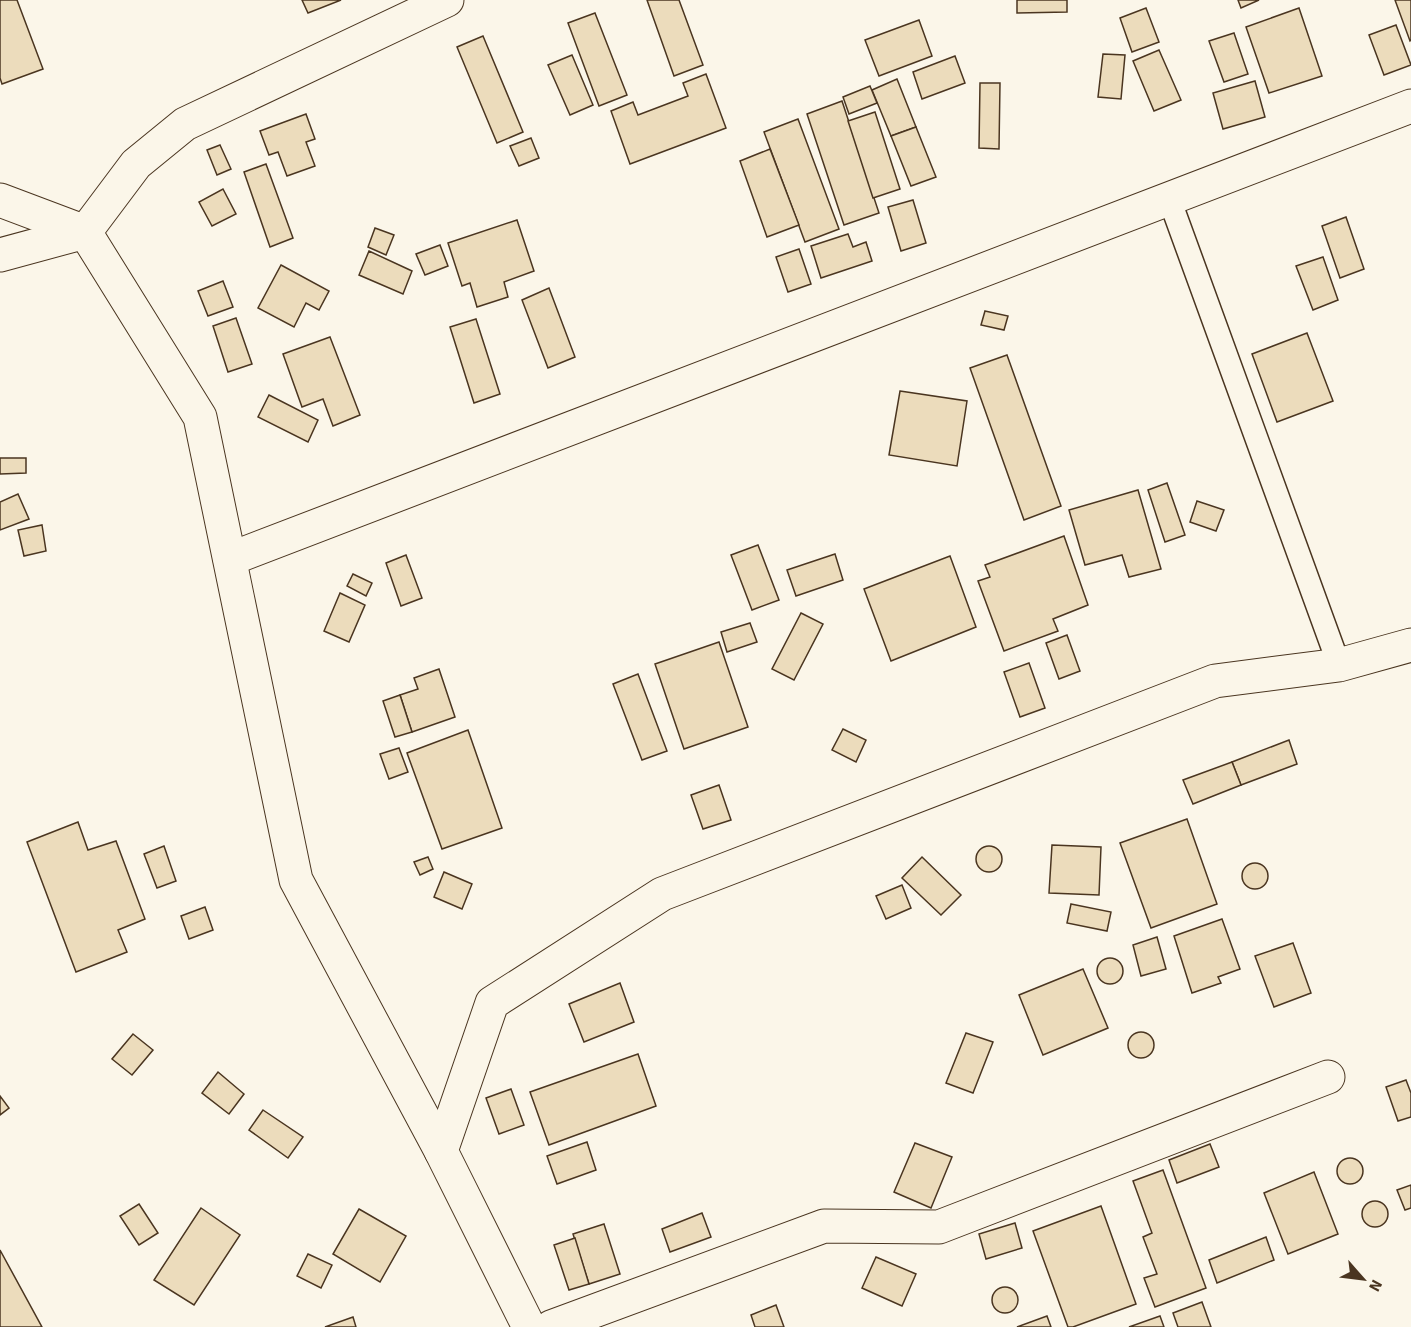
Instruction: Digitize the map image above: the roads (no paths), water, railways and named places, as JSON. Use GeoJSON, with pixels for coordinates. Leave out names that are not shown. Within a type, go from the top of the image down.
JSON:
{"type":"FeatureCollection","features":[{"type":"Feature","properties":{"kind":"street"},"geometry":{"type":"LineString","coordinates":[[0,255],[85,232],[136,164],[185,124],[447,0]]}},
{"type":"Feature","properties":{"kind":"street"},"geometry":{"type":"LineString","coordinates":[[230,559],[1411,106]]}},
{"type":"Feature","properties":{"kind":"street"},"geometry":{"type":"LineString","coordinates":[[0,200],[85,232],[200,417],[296,880],[441,1151],[529,1327]]}},
{"type":"Feature","properties":{"kind":"street"},"geometry":{"type":"LineString","coordinates":[[441,1151],[492,1003],[662,894],[1215,681],[1339,665],[1411,645]]}},
{"type":"Feature","properties":{"kind":"street"},"geometry":{"type":"LineString","coordinates":[[551,1327],[824,1226],[939,1227],[1328,1077]]}},
{"type":"Feature","properties":{"kind":"lane"},"geometry":{"type":"LineString","coordinates":[[1169,198],[1339,665]]}}]}
